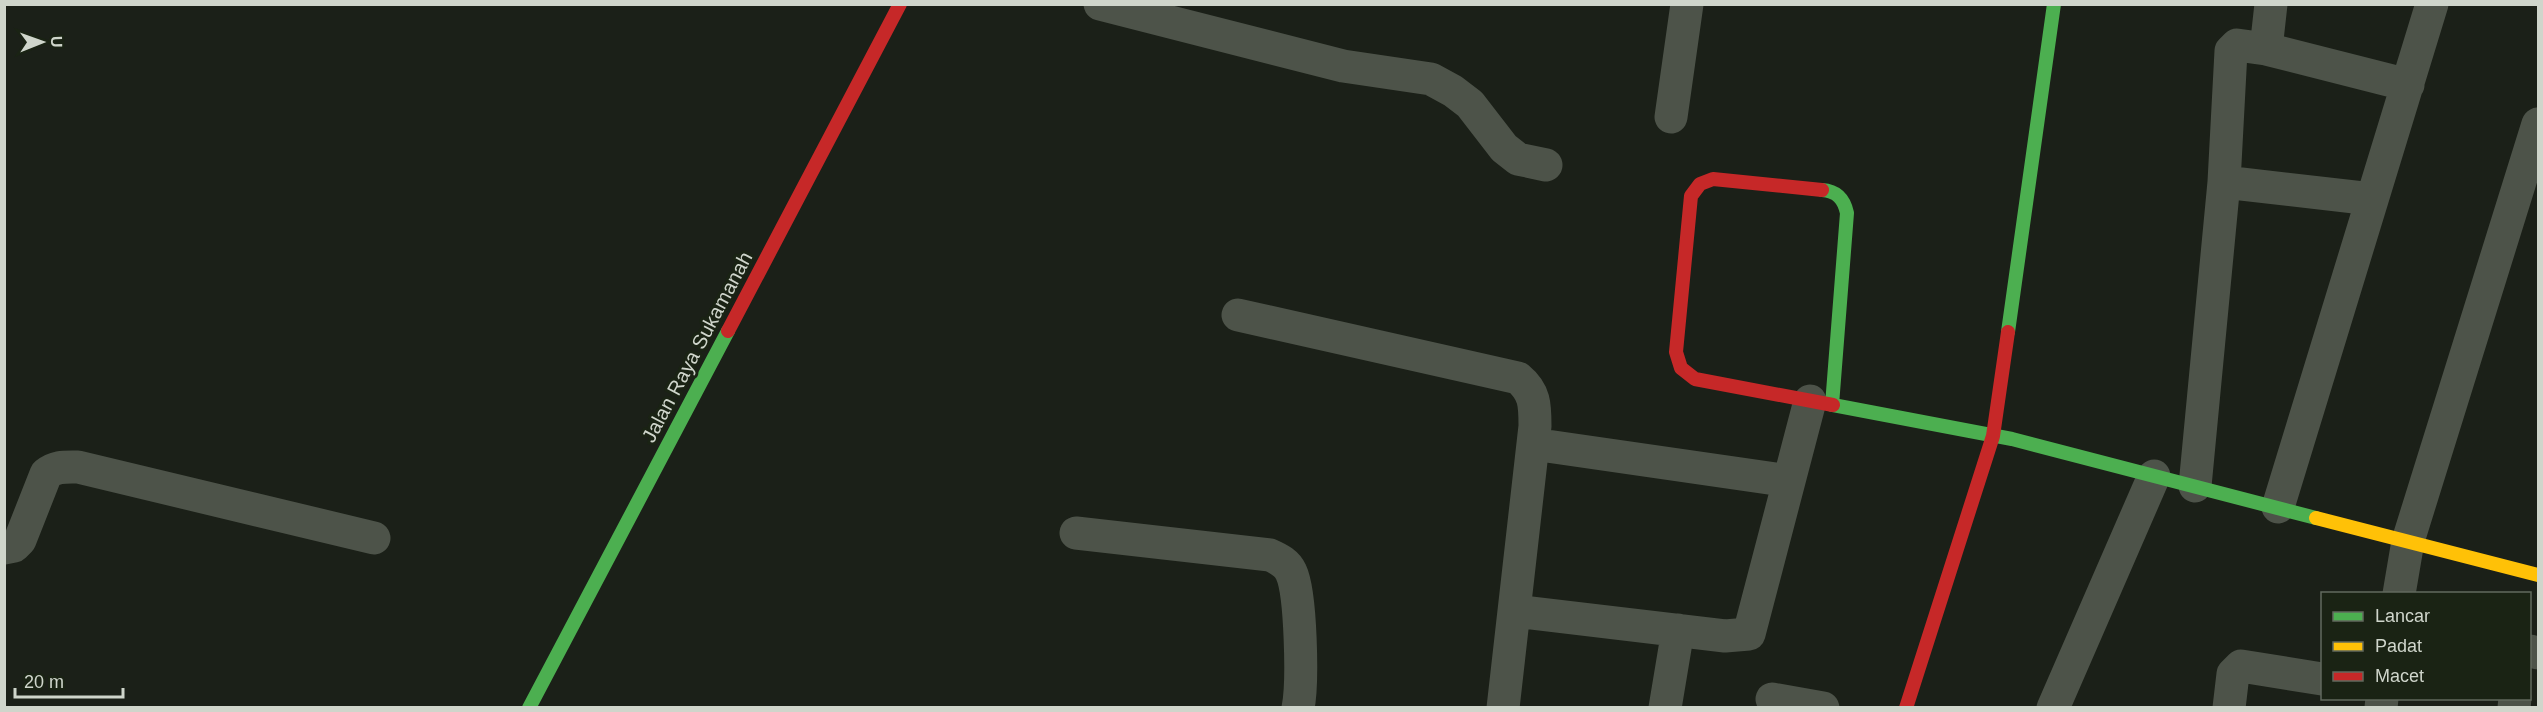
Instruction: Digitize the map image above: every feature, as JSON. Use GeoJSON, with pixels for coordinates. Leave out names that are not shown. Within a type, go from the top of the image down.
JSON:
{"type":"FeatureCollection","features":[{"type":"Feature","properties":{"kind":"street","name":"Jalan Raya Sukamanah"},"geometry":{"type":"LineString","coordinates":[[529,708],[900,4]]}},
{"type":"Feature","properties":{"kind":"street"},"geometry":{"type":"LineString","coordinates":[[1100,4],[1343,66],[1431,79],[1470,104],[1503,148],[1518,159],[1546,165]]}},
{"type":"Feature","properties":{"kind":"street"},"geometry":{"type":"LineString","coordinates":[[1671,117],[1687,4]]}},
{"type":"Feature","properties":{"kind":"street"},"geometry":{"type":"LineString","coordinates":[[1906,708],[1993,435],[2054,4]]}},
{"type":"Feature","properties":{"kind":"street"},"geometry":{"type":"LineString","coordinates":[[2266,48],[2271,4]]}},
{"type":"Feature","properties":{"kind":"street"},"geometry":{"type":"LineString","coordinates":[[2410,76],[2413,4]]}},
{"type":"Feature","properties":{"kind":"street"},"geometry":{"type":"LineString","coordinates":[[2278,507],[2432,4]]}},
{"type":"Feature","properties":{"kind":"street"},"geometry":{"type":"LineString","coordinates":[[2195,486],[2224,182],[2231,51],[2237,45],[2266,48],[2410,76]]}},
{"type":"Feature","properties":{"kind":"street"},"geometry":{"type":"LineString","coordinates":[[2399,592],[2408,541],[2538,124]]}},
{"type":"Feature","properties":{"kind":"street"},"geometry":{"type":"LineString","coordinates":[[1514,611],[1725,636],[1749,634],[1789,481],[1821,403],[1847,213],[1845,202],[1832,191],[1713,179],[1701,182],[1694,188],[1691,196],[1676,352],[1678,363],[1686,374],[1695,379],[1821,403],[1993,435],[2538,575]]}},
{"type":"Feature","properties":{"kind":"street"},"geometry":{"type":"LineString","coordinates":[[2224,182],[2372,199]]}},
{"type":"Feature","properties":{"kind":"street"},"geometry":{"type":"LineString","coordinates":[[1238,315],[1518,378],[1528,387],[1535,400],[1533,444],[1503,708]]}},
{"type":"Feature","properties":{"kind":"street"},"geometry":{"type":"LineString","coordinates":[[1533,444],[1789,481]]}},
{"type":"Feature","properties":{"kind":"street"},"geometry":{"type":"LineString","coordinates":[[4,548],[14,546],[20,540],[46,474],[53,468],[65,467],[78,467],[374,538]]}},
{"type":"Feature","properties":{"kind":"street"},"geometry":{"type":"LineString","coordinates":[[2053,708],[2154,476]]}},
{"type":"Feature","properties":{"kind":"street"},"geometry":{"type":"LineString","coordinates":[[1076,533],[1270,555],[1282,560],[1291,572],[1295,586],[1302,668],[1298,708]]}},
{"type":"Feature","properties":{"kind":"street"},"geometry":{"type":"LineString","coordinates":[[1665,708],[1678,630]]}},
{"type":"Feature","properties":{"kind":"street"},"geometry":{"type":"LineString","coordinates":[[2229,708],[2233,674],[2236,668],[2241,666],[2321,679]]}},
{"type":"Feature","properties":{"kind":"street"},"geometry":{"type":"LineString","coordinates":[[1772,699],[1823,708]]}},
{"type":"Feature","properties":{"kind":"traffic: fast"},"geometry":{"type":"LineString","coordinates":[[2008,332],[2054,4]]}},
{"type":"Feature","properties":{"kind":"traffic: fast"},"geometry":{"type":"LineString","coordinates":[[1822,190],[1832,192],[1839,197],[1847,213],[1832,405]]}},
{"type":"Feature","properties":{"kind":"traffic: fast"},"geometry":{"type":"LineString","coordinates":[[529,708],[728,331]]}},
{"type":"Feature","properties":{"kind":"traffic: fast"},"geometry":{"type":"LineString","coordinates":[[1833,405],[2012,439],[2316,518]]}},
{"type":"Feature","properties":{"kind":"traffic: slow"},"geometry":{"type":"LineString","coordinates":[[2316,518],[2538,575]]}},
{"type":"Feature","properties":{"kind":"traffic: jam"},"geometry":{"type":"LineString","coordinates":[[728,331],[900,4]]}},
{"type":"Feature","properties":{"kind":"traffic: jam"},"geometry":{"type":"LineString","coordinates":[[1822,190],[1713,179],[1700,184],[1691,196],[1676,352],[1681,368],[1695,379],[1833,405]]}},
{"type":"Feature","properties":{"kind":"traffic: jam"},"geometry":{"type":"LineString","coordinates":[[1906,708],[1993,436],[2008,332]]}}]}
